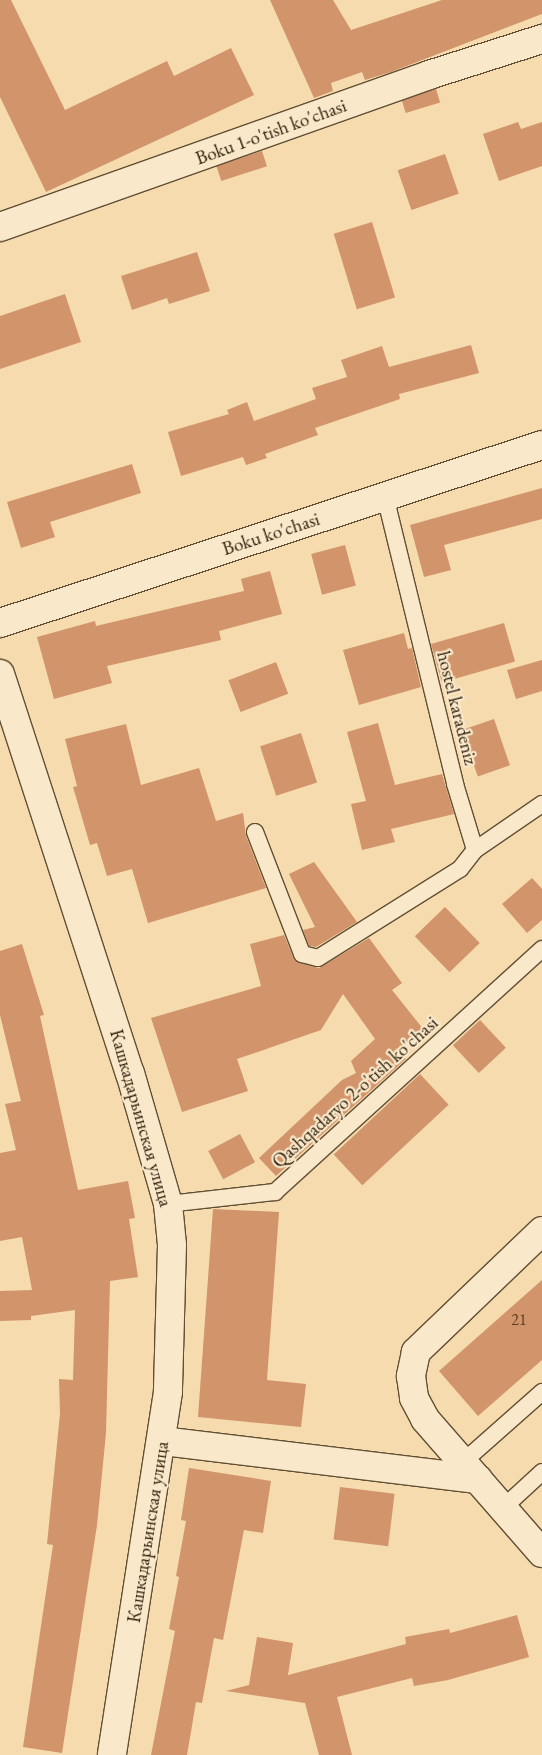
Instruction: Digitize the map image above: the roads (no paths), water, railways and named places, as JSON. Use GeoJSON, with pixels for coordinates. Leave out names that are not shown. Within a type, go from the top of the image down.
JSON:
{"type":"FeatureCollection","features":[{"type":"Feature","properties":{"kind":"street","name":"Boku 1-o'tish ko'chasi"},"geometry":{"type":"LineString","coordinates":[[0,227],[429,75],[542,39]]}},
{"type":"Feature","properties":{"kind":"street","name":"Boku ko'chasi"},"geometry":{"type":"LineString","coordinates":[[0,624],[542,445]]}},
{"type":"Feature","properties":{"kind":"street","name":"Кашкадарьинская улица"},"geometry":{"type":"LineString","coordinates":[[0,674],[126,1063],[168,1204],[172,1245],[168,1392],[163,1441],[112,1755]]}},
{"type":"Feature","properties":{"kind":"street"},"geometry":{"type":"LineString","coordinates":[[542,1231],[416,1352],[411,1376],[414,1398],[425,1419],[542,1553]]}},
{"type":"Feature","properties":{"kind":"street"},"geometry":{"type":"LineString","coordinates":[[163,1441],[471,1471]]}},
{"type":"Feature","properties":{"kind":"lane","name":"hostel karadeniz"},"geometry":{"type":"LineString","coordinates":[[384,496],[455,784],[475,850]]}},
{"type":"Feature","properties":{"kind":"lane"},"geometry":{"type":"LineString","coordinates":[[255,832],[302,954],[318,958],[460,869],[475,850],[542,804]]}},
{"type":"Feature","properties":{"kind":"lane","name":"Qashqadaryo 2-o'tish ko'chasi"},"geometry":{"type":"LineString","coordinates":[[168,1204],[275,1192],[542,949]]}},
{"type":"Feature","properties":{"kind":"lane"},"geometry":{"type":"LineString","coordinates":[[471,1471],[542,1392]]}},
{"type":"Feature","properties":{"kind":"lane"},"geometry":{"type":"LineString","coordinates":[[503,1508],[542,1472]]}}]}
